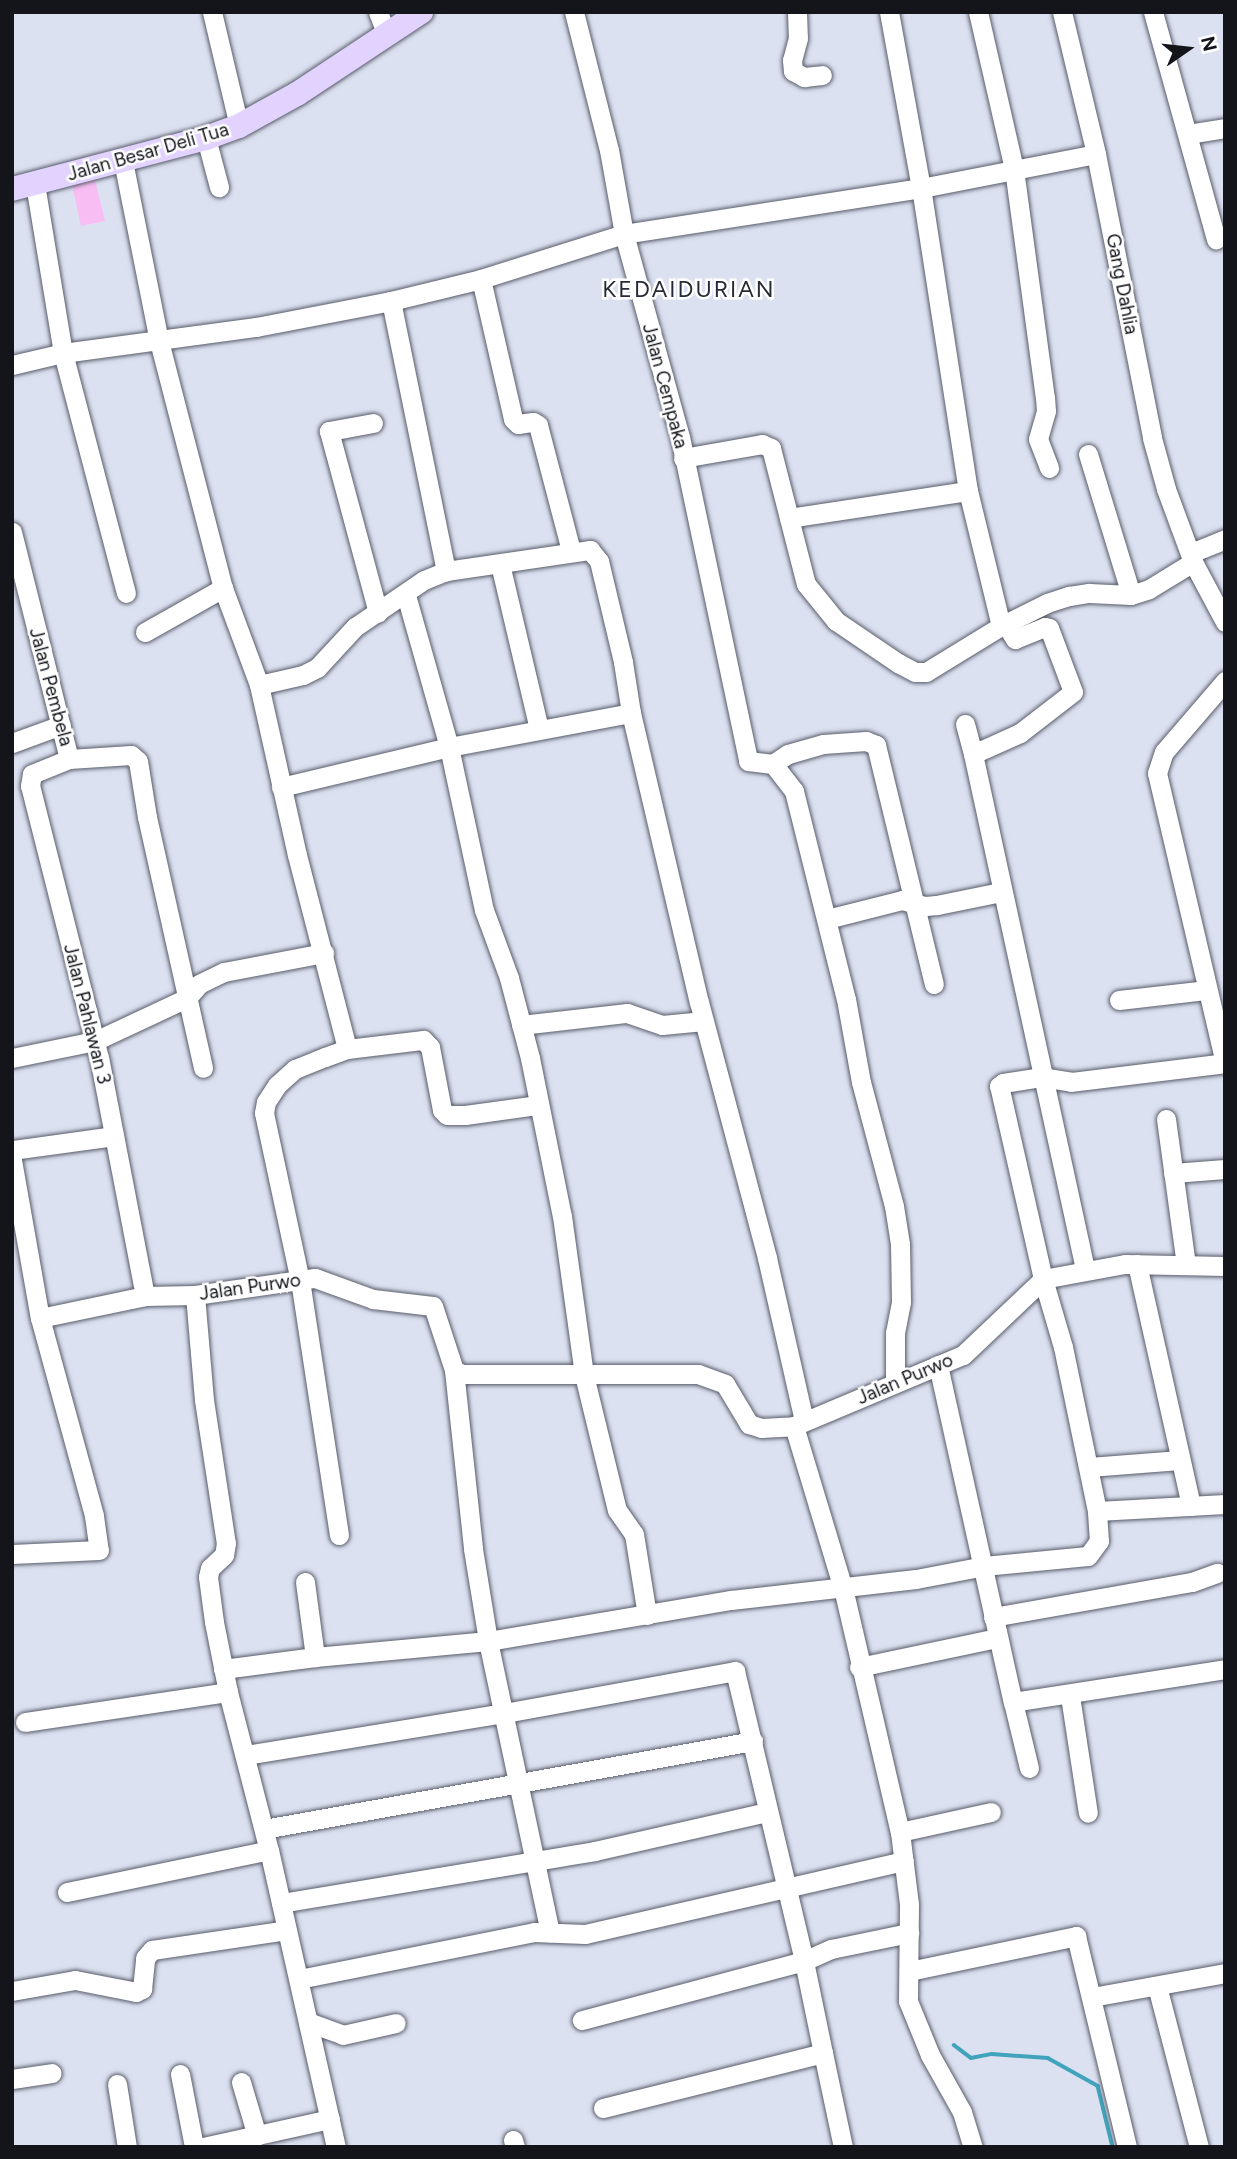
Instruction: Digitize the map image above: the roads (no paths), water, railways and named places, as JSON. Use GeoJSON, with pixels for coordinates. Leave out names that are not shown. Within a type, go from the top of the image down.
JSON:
{"type":"FeatureCollection","features":[{"type":"Feature","properties":{"kind":"main road","name":"Jalan Besar Deli Tua"},"geometry":{"type":"LineString","coordinates":[[24,186],[206,138],[239,126],[297,94],[383,23],[421,12]]}},
{"type":"Feature","properties":{"kind":"street"},"geometry":{"type":"LineString","coordinates":[[212,12],[239,126]]}},
{"type":"Feature","properties":{"kind":"street","name":"Jalan Cempaka"},"geometry":{"type":"LineString","coordinates":[[574,12],[609,150],[624,234],[674,412],[748,761],[773,764]]}},
{"type":"Feature","properties":{"kind":"street"},"geometry":{"type":"LineString","coordinates":[[797,12],[798,40],[792,60],[793,71],[804,77],[822,75]]}},
{"type":"Feature","properties":{"kind":"street"},"geometry":{"type":"LineString","coordinates":[[889,12],[921,188],[968,491],[1003,625],[1016,639],[1045,627],[1049,628],[1073,693],[1020,733],[973,754]]}},
{"type":"Feature","properties":{"kind":"street"},"geometry":{"type":"LineString","coordinates":[[978,12],[1013,169],[1045,397],[1046,411],[1038,439],[1049,468]]}},
{"type":"Feature","properties":{"kind":"street","name":"Gang Dahlia"},"geometry":{"type":"LineString","coordinates":[[1062,12],[1096,154],[1152,439],[1166,489],[1192,558],[1225,622]]}},
{"type":"Feature","properties":{"kind":"street"},"geometry":{"type":"LineString","coordinates":[[1153,12],[1216,239]]}},
{"type":"Feature","properties":{"kind":"street"},"geometry":{"type":"LineString","coordinates":[[1188,134],[1225,128]]}},
{"type":"Feature","properties":{"kind":"street"},"geometry":{"type":"LineString","coordinates":[[206,138],[219,187]]}},
{"type":"Feature","properties":{"kind":"street"},"geometry":{"type":"LineString","coordinates":[[12,365],[64,353],[159,341],[391,301],[481,279],[624,234],[921,188],[1096,154]]}},
{"type":"Feature","properties":{"kind":"street"},"geometry":{"type":"LineString","coordinates":[[123,161],[159,341],[223,588],[259,685],[281,787],[347,1049]]}},
{"type":"Feature","properties":{"kind":"street"},"geometry":{"type":"LineString","coordinates":[[24,186],[126,593]]}},
{"type":"Feature","properties":{"kind":"street"},"geometry":{"type":"LineString","coordinates":[[481,279],[513,419],[518,424],[533,422],[538,425],[571,551]]}},
{"type":"Feature","properties":{"kind":"street"},"geometry":{"type":"LineString","coordinates":[[391,301],[446,571]]}},
{"type":"Feature","properties":{"kind":"street"},"geometry":{"type":"LineString","coordinates":[[373,423],[330,430],[378,613]]}},
{"type":"Feature","properties":{"kind":"street"},"geometry":{"type":"LineString","coordinates":[[683,458],[768,445],[773,451],[802,576],[819,604],[836,621],[915,672],[926,672],[1003,625],[1069,596],[1089,593],[1130,595],[1149,589],[1192,558],[1225,539]]}},
{"type":"Feature","properties":{"kind":"street"},"geometry":{"type":"LineString","coordinates":[[1088,454],[1130,595]]}},
{"type":"Feature","properties":{"kind":"street"},"geometry":{"type":"LineString","coordinates":[[789,518],[968,491]]}},
{"type":"Feature","properties":{"kind":"street","name":"Jalan Pembela"},"geometry":{"type":"LineString","coordinates":[[12,532],[16,572],[69,759]]}},
{"type":"Feature","properties":{"kind":"street"},"geometry":{"type":"LineString","coordinates":[[259,685],[303,675],[317,668],[341,640],[424,580],[446,571],[571,551],[590,550],[599,562],[624,662],[631,713],[704,1021],[747,1177],[799,1423],[843,1588],[859,1667],[900,1832],[909,1933],[908,2001],[914,2022],[962,2112],[974,2147]]}},
{"type":"Feature","properties":{"kind":"street"},"geometry":{"type":"LineString","coordinates":[[500,564],[539,729]]}},
{"type":"Feature","properties":{"kind":"street"},"geometry":{"type":"LineString","coordinates":[[145,632],[223,588]]}},
{"type":"Feature","properties":{"kind":"street"},"geometry":{"type":"LineString","coordinates":[[406,594],[449,747],[484,910],[509,978],[521,1024],[562,1216],[584,1375],[617,1510],[635,1534],[647,1615]]}},
{"type":"Feature","properties":{"kind":"street"},"geometry":{"type":"LineString","coordinates":[[223,1670],[315,1657],[488,1641],[731,1600],[843,1588],[984,1566],[1088,1556],[1099,1541],[1089,1467],[1063,1347],[1043,1279],[999,1086],[1041,1077],[1071,1082],[1225,1063],[1157,773],[1164,752],[1225,681]]}},
{"type":"Feature","properties":{"kind":"street"},"geometry":{"type":"LineString","coordinates":[[281,787],[449,747],[631,713]]}},
{"type":"Feature","properties":{"kind":"street"},"geometry":{"type":"LineString","coordinates":[[965,724],[1085,1269]]}},
{"type":"Feature","properties":{"kind":"street"},"geometry":{"type":"LineString","coordinates":[[12,743],[61,725]]}},
{"type":"Feature","properties":{"kind":"street"},"geometry":{"type":"LineString","coordinates":[[895,1383],[895,1333],[901,1302],[896,1218],[861,1082],[827,919],[794,791],[773,764],[788,754],[823,744],[866,741],[876,745],[934,984]]}},
{"type":"Feature","properties":{"kind":"street"},"geometry":{"type":"LineString","coordinates":[[69,759],[131,755],[138,761],[203,1068]]}},
{"type":"Feature","properties":{"kind":"street","name":"Jalan Pahlawan 3"},"geometry":{"type":"LineString","coordinates":[[69,759],[32,774],[29,779],[95,1041],[145,1296]]}},
{"type":"Feature","properties":{"kind":"street"},"geometry":{"type":"LineString","coordinates":[[827,919],[902,900],[937,905],[1001,892]]}},
{"type":"Feature","properties":{"kind":"street"},"geometry":{"type":"LineString","coordinates":[[12,1058],[95,1041],[187,998],[199,984],[224,972],[324,953]]}},
{"type":"Feature","properties":{"kind":"street"},"geometry":{"type":"LineString","coordinates":[[1119,1000],[1207,990]]}},
{"type":"Feature","properties":{"kind":"street"},"geometry":{"type":"LineString","coordinates":[[521,1024],[627,1013],[662,1025],[704,1021]]}},
{"type":"Feature","properties":{"kind":"street"},"geometry":{"type":"LineString","coordinates":[[340,1535],[300,1281],[264,1113],[266,1102],[276,1085],[295,1069],[347,1049],[426,1041],[430,1047],[442,1110],[447,1115],[538,1105]]}},
{"type":"Feature","properties":{"kind":"street"},"geometry":{"type":"LineString","coordinates":[[1166,1119],[1186,1265]]}},
{"type":"Feature","properties":{"kind":"street"},"geometry":{"type":"LineString","coordinates":[[12,1150],[114,1136]]}},
{"type":"Feature","properties":{"kind":"street"},"geometry":{"type":"LineString","coordinates":[[12,1160],[40,1318],[94,1516],[99,1550],[12,1554]]}},
{"type":"Feature","properties":{"kind":"street"},"geometry":{"type":"LineString","coordinates":[[1173,1173],[1225,1169]]}},
{"type":"Feature","properties":{"kind":"street"},"geometry":{"type":"LineString","coordinates":[[1043,1279],[1085,1269],[1137,1264],[1224,1268]]}},
{"type":"Feature","properties":{"kind":"street"},"geometry":{"type":"LineString","coordinates":[[1137,1264],[1191,1506]]}},
{"type":"Feature","properties":{"kind":"street","name":"Jalan Purwo"},"geometry":{"type":"LineString","coordinates":[[584,1375],[698,1374],[725,1384],[749,1424],[761,1428],[799,1423],[963,1355],[1043,1279]]}},
{"type":"Feature","properties":{"kind":"street","name":"Jalan Purwo"},"geometry":{"type":"LineString","coordinates":[[40,1318],[145,1296],[195,1295],[325,1280],[373,1299],[433,1306],[454,1370]]}},
{"type":"Feature","properties":{"kind":"street"},"geometry":{"type":"LineString","coordinates":[[195,1295],[204,1400],[226,1543],[224,1555],[209,1568],[208,1577],[223,1670],[269,1850],[336,2147]]}},
{"type":"Feature","properties":{"kind":"street"},"geometry":{"type":"LineString","coordinates":[[938,1366],[984,1566],[997,1639],[1029,1768]]}},
{"type":"Feature","properties":{"kind":"street"},"geometry":{"type":"LineString","coordinates":[[454,1370],[462,1374],[584,1375]]}},
{"type":"Feature","properties":{"kind":"street"},"geometry":{"type":"LineString","coordinates":[[454,1370],[473,1549],[488,1641],[550,1932]]}},
{"type":"Feature","properties":{"kind":"street"},"geometry":{"type":"LineString","coordinates":[[1089,1467],[1180,1460]]}},
{"type":"Feature","properties":{"kind":"street"},"geometry":{"type":"LineString","coordinates":[[1097,1511],[1225,1504]]}},
{"type":"Feature","properties":{"kind":"street"},"geometry":{"type":"LineString","coordinates":[[993,1617],[1192,1582],[1217,1573]]}},
{"type":"Feature","properties":{"kind":"street"},"geometry":{"type":"LineString","coordinates":[[305,1582],[315,1657]]}},
{"type":"Feature","properties":{"kind":"street"},"geometry":{"type":"LineString","coordinates":[[859,1667],[997,1639]]}},
{"type":"Feature","properties":{"kind":"street"},"geometry":{"type":"LineString","coordinates":[[1013,1702],[1070,1696],[1225,1669]]}},
{"type":"Feature","properties":{"kind":"street"},"geometry":{"type":"LineString","coordinates":[[245,1755],[505,1713],[733,1670],[739,1678],[767,1812],[804,1961],[843,2147]]}},
{"type":"Feature","properties":{"kind":"street"},"geometry":{"type":"LineString","coordinates":[[24,1722],[228,1692]]}},
{"type":"Feature","properties":{"kind":"street"},"geometry":{"type":"LineString","coordinates":[[1070,1696],[1088,1813]]}},
{"type":"Feature","properties":{"kind":"street"},"geometry":{"type":"LineString","coordinates":[[264,1829],[753,1741]]}},
{"type":"Feature","properties":{"kind":"street"},"geometry":{"type":"LineString","coordinates":[[281,1903],[596,1851],[767,1812]]}},
{"type":"Feature","properties":{"kind":"street"},"geometry":{"type":"LineString","coordinates":[[900,1832],[991,1812]]}},
{"type":"Feature","properties":{"kind":"street"},"geometry":{"type":"LineString","coordinates":[[67,1892],[269,1850]]}},
{"type":"Feature","properties":{"kind":"street"},"geometry":{"type":"LineString","coordinates":[[299,1979],[534,1931],[585,1934],[693,1912],[786,1886],[904,1861]]}},
{"type":"Feature","properties":{"kind":"street"},"geometry":{"type":"LineString","coordinates":[[12,1991],[75,1980],[136,1992],[142,1989],[145,1958],[149,1951],[287,1930]]}},
{"type":"Feature","properties":{"kind":"street"},"geometry":{"type":"LineString","coordinates":[[582,2020],[804,1961],[831,1949],[909,1933]]}},
{"type":"Feature","properties":{"kind":"street"},"geometry":{"type":"LineString","coordinates":[[909,1972],[1076,1936],[1127,2147]]}},
{"type":"Feature","properties":{"kind":"street"},"geometry":{"type":"LineString","coordinates":[[1092,1997],[1225,1973]]}},
{"type":"Feature","properties":{"kind":"street"},"geometry":{"type":"LineString","coordinates":[[1157,1986],[1199,2147]]}},
{"type":"Feature","properties":{"kind":"street"},"geometry":{"type":"LineString","coordinates":[[308,2022],[343,2035],[396,2023]]}},
{"type":"Feature","properties":{"kind":"street"},"geometry":{"type":"LineString","coordinates":[[603,2108],[823,2053]]}},
{"type":"Feature","properties":{"kind":"street"},"geometry":{"type":"LineString","coordinates":[[12,2079],[52,2073]]}},
{"type":"Feature","properties":{"kind":"street"},"geometry":{"type":"LineString","coordinates":[[180,2074],[194,2147]]}},
{"type":"Feature","properties":{"kind":"street"},"geometry":{"type":"LineString","coordinates":[[241,2082],[257,2136]]}},
{"type":"Feature","properties":{"kind":"street"},"geometry":{"type":"LineString","coordinates":[[117,2084],[127,2147]]}},
{"type":"Feature","properties":{"kind":"street"},"geometry":{"type":"LineString","coordinates":[[204,2147],[330,2119]]}},
{"type":"Feature","properties":{"kind":"waterway"},"geometry":{"type":"LineString","coordinates":[[954,2045],[971,2058],[992,2054],[1048,2058],[1098,2086],[1113,2147]]}},
{"type":"Feature","properties":{"kind":"district","name":"KEDAIDURIAN"},"geometry":{"type":"Point","coordinates":[689,289]}}]}
